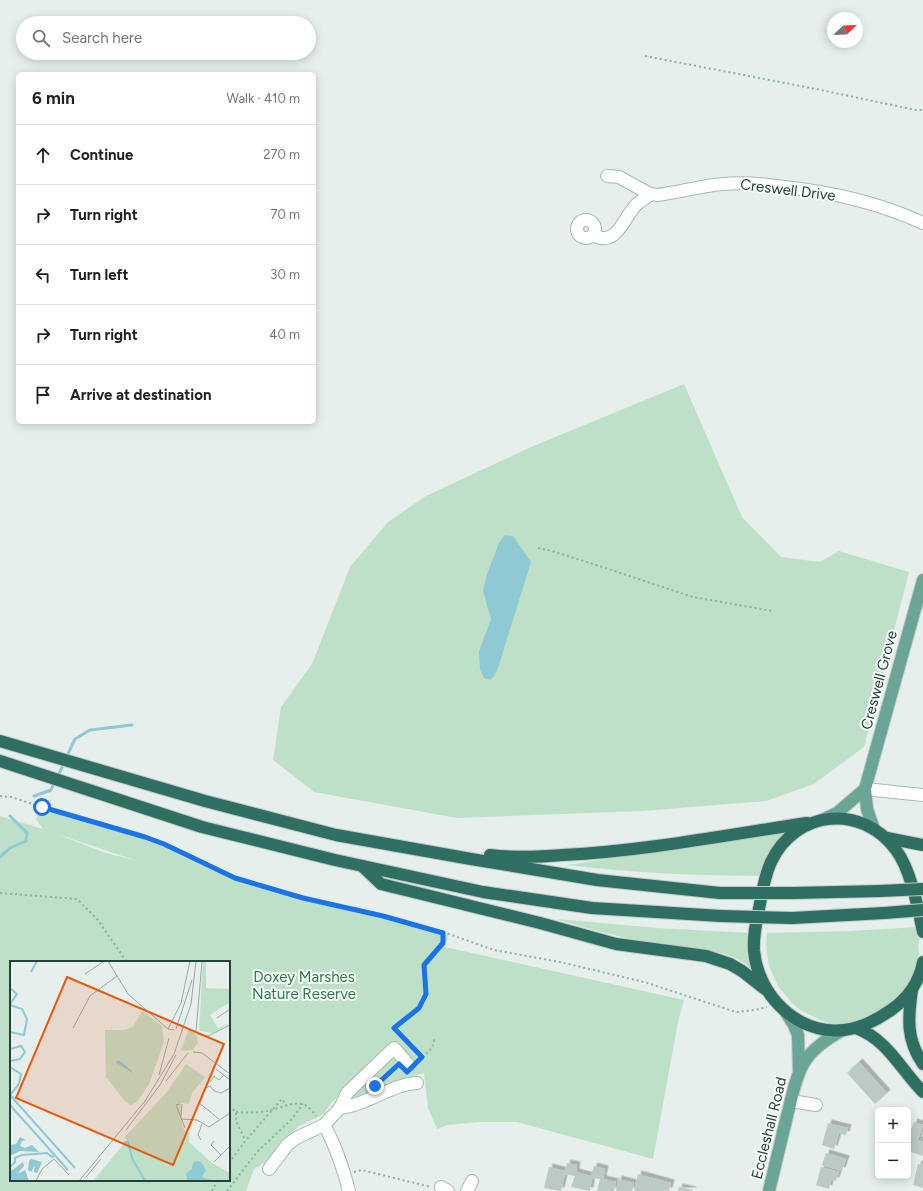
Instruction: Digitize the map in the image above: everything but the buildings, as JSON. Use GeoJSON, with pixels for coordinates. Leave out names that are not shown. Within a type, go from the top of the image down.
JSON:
{"type":"FeatureCollection","features":[{"type":"Feature","properties":{"kind":"highway"},"geometry":{"type":"LineString","coordinates":[[0,741],[205,800],[336,835],[470,860],[597,880],[720,893],[793,893],[923,889]]}},
{"type":"Feature","properties":{"kind":"highway"},"geometry":{"type":"LineString","coordinates":[[0,761],[202,827],[335,860],[483,892],[592,908],[721,916],[792,918],[923,910]]}},
{"type":"Feature","properties":{"kind":"highway"},"geometry":{"type":"LineString","coordinates":[[470,860],[482,855],[543,856],[641,848],[819,820],[847,818],[866,824],[874,829],[887,838],[897,851],[906,866],[923,932]]}},
{"type":"Feature","properties":{"kind":"highway"},"geometry":{"type":"LineString","coordinates":[[766,990],[756,965],[754,952],[754,936],[765,878],[771,861],[778,850],[791,836],[819,820]]}},
{"type":"Feature","properties":{"kind":"highway"},"geometry":{"type":"LineString","coordinates":[[887,838],[923,845]]}},
{"type":"Feature","properties":{"kind":"highway"},"geometry":{"type":"LineString","coordinates":[[361,865],[381,884],[481,908],[616,944],[706,956],[730,964],[742,971],[766,990],[781,1008],[794,1018],[819,1028],[843,1030],[856,1028],[876,1020],[905,999],[922,974],[923,962]]}},
{"type":"Feature","properties":{"kind":"highway"},"geometry":{"type":"LineString","coordinates":[[912,990],[909,1025],[911,1041],[923,1064]]}},
{"type":"Feature","properties":{"kind":"highway"},"geometry":{"type":"LineString","coordinates":[[856,1028],[866,1031],[883,1044],[923,1092]]}},
{"type":"Feature","properties":{"kind":"main road","name":"Creswell Grove"},"geometry":{"type":"LineString","coordinates":[[874,829],[867,809],[865,789],[923,580]]}},
{"type":"Feature","properties":{"kind":"main road"},"geometry":{"type":"LineString","coordinates":[[819,820],[837,813],[865,789]]}},
{"type":"Feature","properties":{"kind":"main road","name":"Eccleshall Road"},"geometry":{"type":"LineString","coordinates":[[781,1008],[794,1025],[798,1035],[799,1072]]}},
{"type":"Feature","properties":{"kind":"main road","name":"Eccleshall Road"},"geometry":{"type":"LineString","coordinates":[[769,1191],[799,1072],[805,1060],[813,1051],[832,1036],[843,1030]]}},
{"type":"Feature","properties":{"kind":"street","name":"Creswell Drive"},"geometry":{"type":"LineString","coordinates":[[607,176],[619,177],[639,189],[657,195],[723,184],[748,183],[821,192],[863,201],[902,213],[923,223]]}},
{"type":"Feature","properties":{"kind":"street"},"geometry":{"type":"LineString","coordinates":[[593,235],[602,239],[613,235],[623,225],[636,206],[651,194]]}},
{"type":"Feature","properties":{"kind":"street"},"geometry":{"type":"LineString","coordinates":[[865,789],[923,796]]}},
{"type":"Feature","properties":{"kind":"street"},"geometry":{"type":"LineString","coordinates":[[269,1168],[288,1144],[308,1132],[324,1125],[340,1108],[347,1093],[394,1048],[404,1064]]}},
{"type":"Feature","properties":{"kind":"street"},"geometry":{"type":"LineString","coordinates":[[340,1108],[352,1106],[402,1086],[417,1084]]}},
{"type":"Feature","properties":{"kind":"street"},"geometry":{"type":"LineString","coordinates":[[791,1100],[816,1104]]}},
{"type":"Feature","properties":{"kind":"street"},"geometry":{"type":"LineString","coordinates":[[324,1125],[332,1140],[350,1191]]}},
{"type":"Feature","properties":{"kind":"path"},"geometry":{"type":"LineString","coordinates":[[645,56],[916,110],[923,110]]}},
{"type":"Feature","properties":{"kind":"path"},"geometry":{"type":"LineString","coordinates":[[538,548],[552,551],[693,597],[772,611]]}},
{"type":"Feature","properties":{"kind":"path"},"geometry":{"type":"LineString","coordinates":[[0,796],[11,797],[145,837],[164,844],[235,878],[303,898],[383,916],[443,933],[494,950],[560,962],[644,982],[736,1012],[781,1008]]}},
{"type":"Feature","properties":{"kind":"path"},"geometry":{"type":"LineString","coordinates":[[0,893],[77,899],[98,919],[126,961]]}},
{"type":"Feature","properties":{"kind":"path"},"geometry":{"type":"LineString","coordinates":[[434,1040],[434,1044],[431,1049],[422,1057],[394,1028],[419,1008],[426,994],[424,965],[443,943],[443,933]]}},
{"type":"Feature","properties":{"kind":"path"},"geometry":{"type":"LineString","coordinates":[[375,1086],[404,1064]]}},
{"type":"Feature","properties":{"kind":"path"},"geometry":{"type":"LineString","coordinates":[[230,1162],[246,1140],[282,1099],[286,1105]]}},
{"type":"Feature","properties":{"kind":"path"},"geometry":{"type":"LineString","coordinates":[[227,1191],[257,1152],[291,1120],[303,1104]]}},
{"type":"Feature","properties":{"kind":"path"},"geometry":{"type":"LineString","coordinates":[[230,1107],[236,1112],[252,1114],[272,1110],[286,1105],[303,1104],[310,1109],[324,1125]]}},
{"type":"Feature","properties":{"kind":"path"},"geometry":{"type":"LineString","coordinates":[[236,1112],[236,1121],[246,1140]]}},
{"type":"Feature","properties":{"kind":"path"},"geometry":{"type":"LineString","coordinates":[[345,1174],[362,1170],[445,1189]]}},
{"type":"Feature","properties":{"kind":"path"},"geometry":{"type":"LineString","coordinates":[[212,1191],[217,1181]]}},
{"type":"Feature","properties":{"kind":"green space"},"geometry":{"type":"Polygon","coordinates":[[[684,384],[742,517],[781,557],[820,562],[839,551],[909,572],[864,747],[814,784],[766,801],[642,811],[457,818],[314,792],[273,760],[281,707],[312,664],[350,567],[388,522],[426,496],[531,447],[684,384]]]}},
{"type":"Feature","properties":{"kind":"green space","name":"Doxey Marshes Nature Reserve"},"geometry":{"type":"Polygon","coordinates":[[[42,807],[164,844],[235,879],[449,934],[445,947],[684,1000],[678,1022],[653,1159],[517,1122],[478,1122],[448,1125],[437,1129],[428,1108],[424,1073],[397,1081],[349,1101],[342,1093],[331,1103],[324,1114],[299,1126],[285,1139],[267,1161],[254,1169],[246,1191],[0,1191],[0,816],[43,829],[36,819],[42,807]],[[57,834],[103,852],[137,861],[57,834]]]}},
{"type":"Feature","properties":{"kind":"green space"},"geometry":{"type":"Polygon","coordinates":[[[791,831],[767,876],[667,874],[567,865],[791,831]]]}},
{"type":"Feature","properties":{"kind":"green space"},"geometry":{"type":"Polygon","coordinates":[[[556,919],[658,928],[751,933],[753,971],[744,963],[735,958],[713,951],[654,944],[601,932],[556,919]]]}},
{"type":"Feature","properties":{"kind":"green space"},"geometry":{"type":"Polygon","coordinates":[[[918,927],[920,938],[918,946],[919,955],[916,968],[907,985],[888,1007],[852,1024],[830,1023],[820,1020],[800,1010],[778,986],[769,966],[766,944],[767,933],[849,931],[918,927]]]}},
{"type":"Feature","properties":{"kind":"water"},"geometry":{"type":"Polygon","coordinates":[[[505,535],[513,536],[531,562],[497,671],[491,680],[484,678],[480,670],[479,651],[491,619],[483,591],[487,574],[499,543],[505,535]]]}},
{"type":"Feature","properties":{"kind":"waterway"},"geometry":{"type":"LineString","coordinates":[[66,758],[75,739],[90,730],[132,725]]}},
{"type":"Feature","properties":{"kind":"waterway"},"geometry":{"type":"LineString","coordinates":[[58,776],[64,763]]}},
{"type":"Feature","properties":{"kind":"waterway"},"geometry":{"type":"LineString","coordinates":[[34,796],[51,790],[55,781]]}},
{"type":"Feature","properties":{"kind":"waterway"},"geometry":{"type":"LineString","coordinates":[[0,857],[10,848],[26,841],[27,833],[10,816]]}},
{"type":"Feature","properties":{"kind":"route"},"geometry":{"type":"LineString","coordinates":[[42,807],[145,837],[164,844],[235,878],[303,898],[383,916],[443,933],[443,943],[424,965],[426,994],[419,1008],[394,1028],[422,1057],[407,1072],[399,1064],[375,1086]]}}]}
